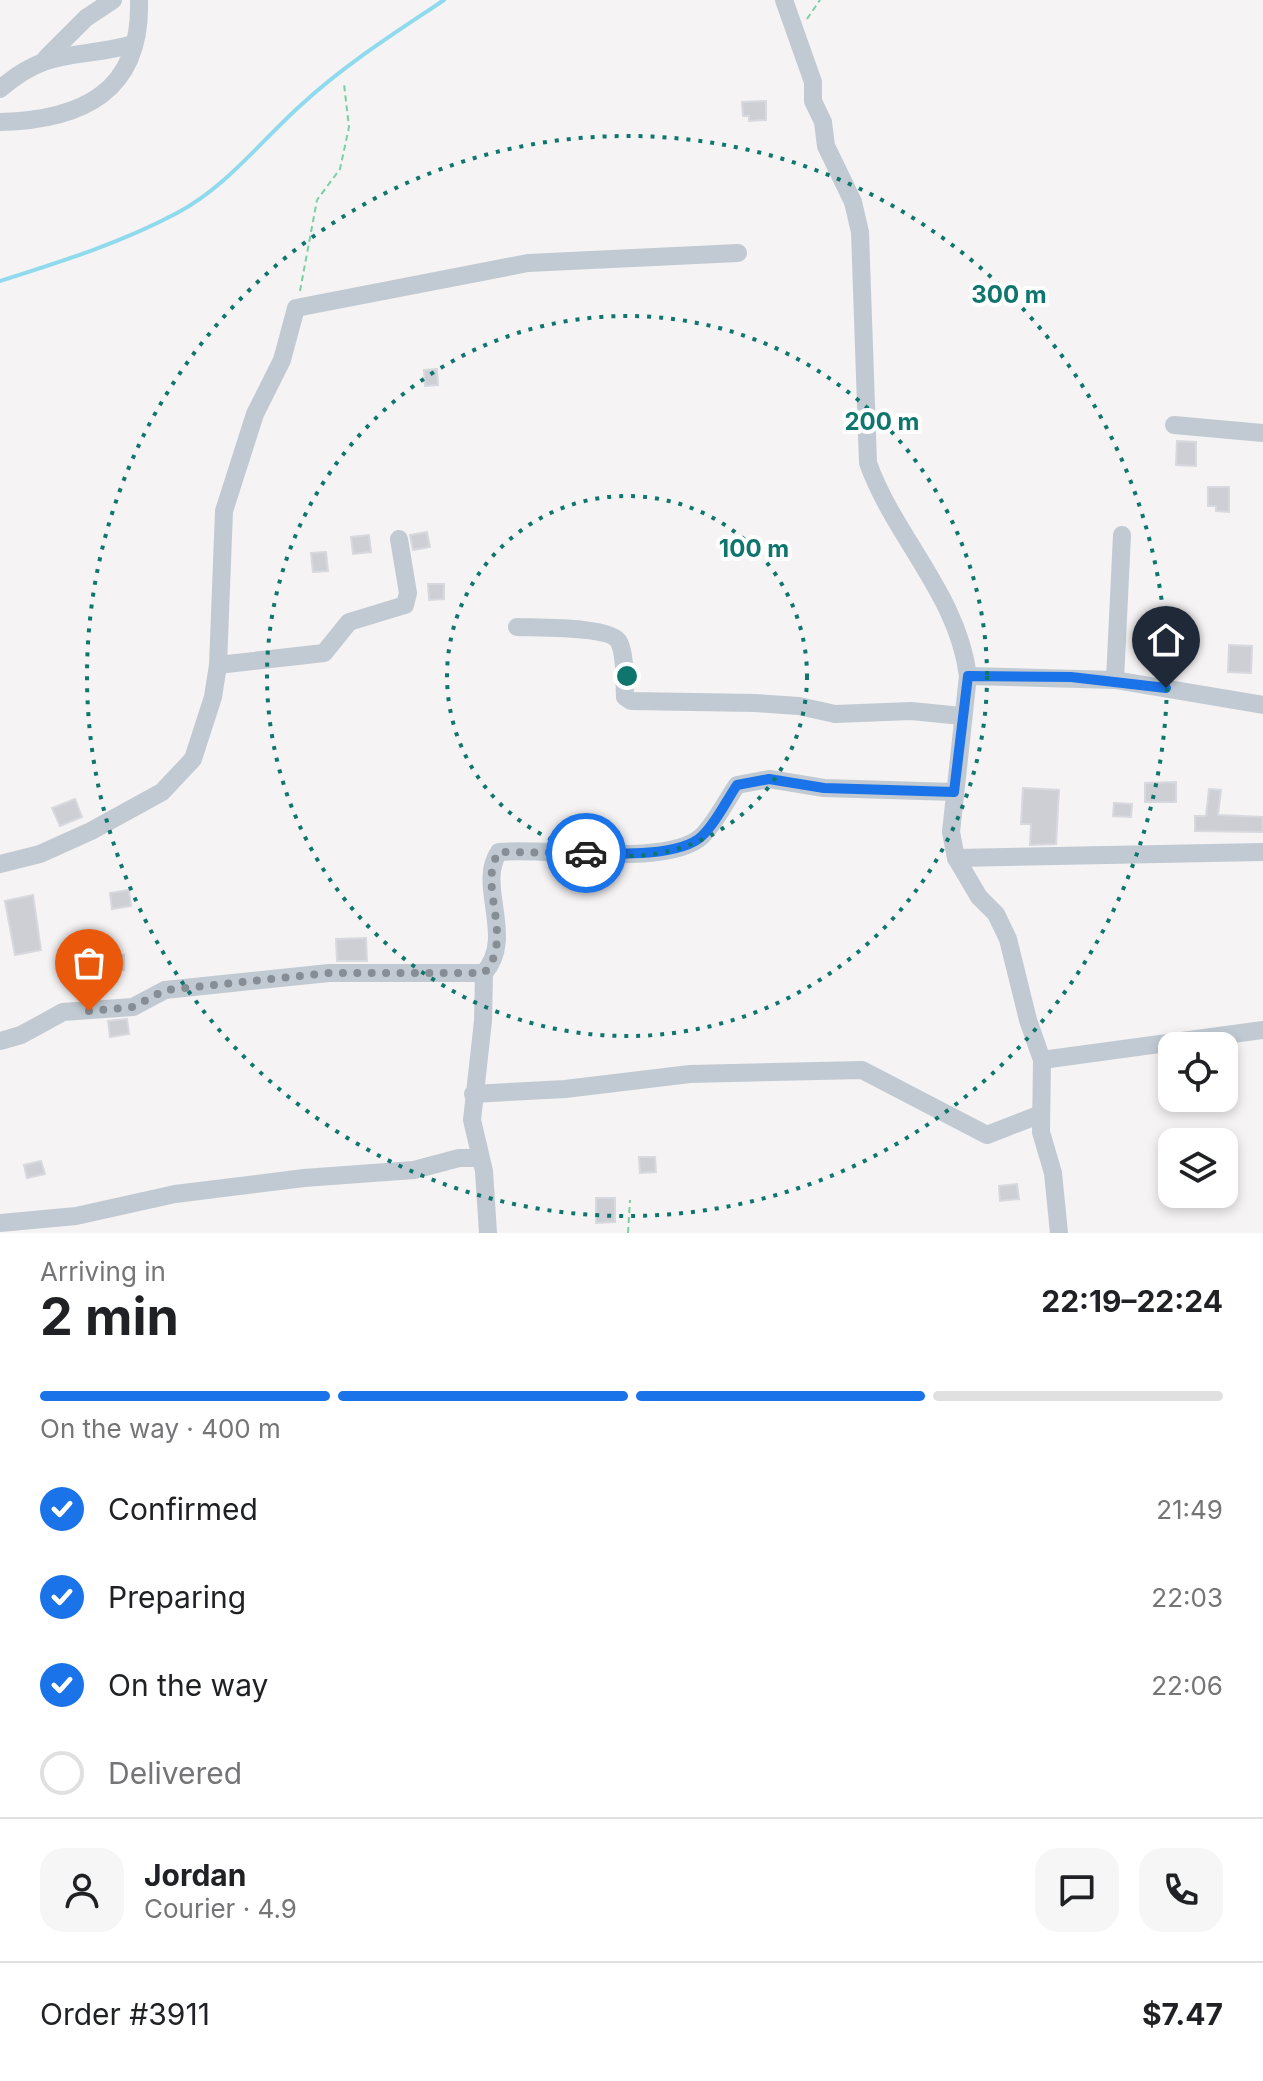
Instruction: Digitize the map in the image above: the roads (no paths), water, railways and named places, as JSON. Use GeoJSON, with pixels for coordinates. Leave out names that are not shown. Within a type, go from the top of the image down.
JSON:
{"type":"FeatureCollection","features":[{"type":"Feature","properties":{"kind":"street"},"geometry":{"type":"LineString","coordinates":[[0,89],[21,71],[46,58],[86,18],[113,0]]}},
{"type":"Feature","properties":{"kind":"street"},"geometry":{"type":"LineString","coordinates":[[0,122],[53,118],[80,109],[109,92],[134,44],[140,21],[139,0]]}},
{"type":"Feature","properties":{"kind":"street"},"geometry":{"type":"LineString","coordinates":[[784,0],[813,82],[813,101],[823,122],[826,146],[853,202],[860,232],[868,463],[879,492],[902,534],[943,597],[958,635],[968,676],[951,832],[956,858],[979,897],[996,914],[1008,939],[1028,1020],[1042,1060],[1041,1132],[1053,1173],[1059,1233]]}},
{"type":"Feature","properties":{"kind":"street"},"geometry":{"type":"LineString","coordinates":[[46,58],[134,44]]}},
{"type":"Feature","properties":{"kind":"street"},"geometry":{"type":"LineString","coordinates":[[0,864],[40,854],[162,792],[193,759],[213,697],[218,665],[224,511],[255,414],[282,360],[296,308],[528,263],[738,253]]}},
{"type":"Feature","properties":{"kind":"street"},"geometry":{"type":"LineString","coordinates":[[1174,425],[1263,433]]}},
{"type":"Feature","properties":{"kind":"street"},"geometry":{"type":"LineString","coordinates":[[1115,680],[1122,535]]}},
{"type":"Feature","properties":{"kind":"street"},"geometry":{"type":"LineString","coordinates":[[218,665],[281,655],[324,653],[349,622],[405,605],[408,593],[399,539]]}},
{"type":"Feature","properties":{"kind":"street"},"geometry":{"type":"LineString","coordinates":[[517,627],[599,632],[616,637],[621,645],[625,697],[631,701],[755,703],[799,706],[835,714],[911,711],[962,716]]}},
{"type":"Feature","properties":{"kind":"street"},"geometry":{"type":"LineString","coordinates":[[968,676],[1115,680],[1263,705]]}},
{"type":"Feature","properties":{"kind":"street"},"geometry":{"type":"LineString","coordinates":[[488,1233],[480,1158],[472,1120],[483,1021],[484,973],[495,961],[497,927],[492,874],[493,861],[499,852],[625,854],[678,848],[701,838],[737,785],[769,779],[824,788],[954,792]]}},
{"type":"Feature","properties":{"kind":"street"},"geometry":{"type":"LineString","coordinates":[[956,858],[1263,852]]}},
{"type":"Feature","properties":{"kind":"street"},"geometry":{"type":"LineString","coordinates":[[0,1041],[21,1035],[63,1012],[133,1007],[165,990],[329,973],[484,973]]}},
{"type":"Feature","properties":{"kind":"street"},"geometry":{"type":"LineString","coordinates":[[1042,1060],[1263,1030]]}},
{"type":"Feature","properties":{"kind":"street"},"geometry":{"type":"LineString","coordinates":[[473,1094],[565,1089],[690,1074],[862,1070],[987,1135],[1041,1114]]}},
{"type":"Feature","properties":{"kind":"street"},"geometry":{"type":"LineString","coordinates":[[0,1223],[76,1216],[175,1194],[414,1170],[459,1158],[480,1158]]}},
{"type":"Feature","properties":{"kind":"waterway"},"geometry":{"type":"LineString","coordinates":[[0,281],[112,243],[156,224],[195,202],[227,177],[335,76],[444,0]]}}]}
